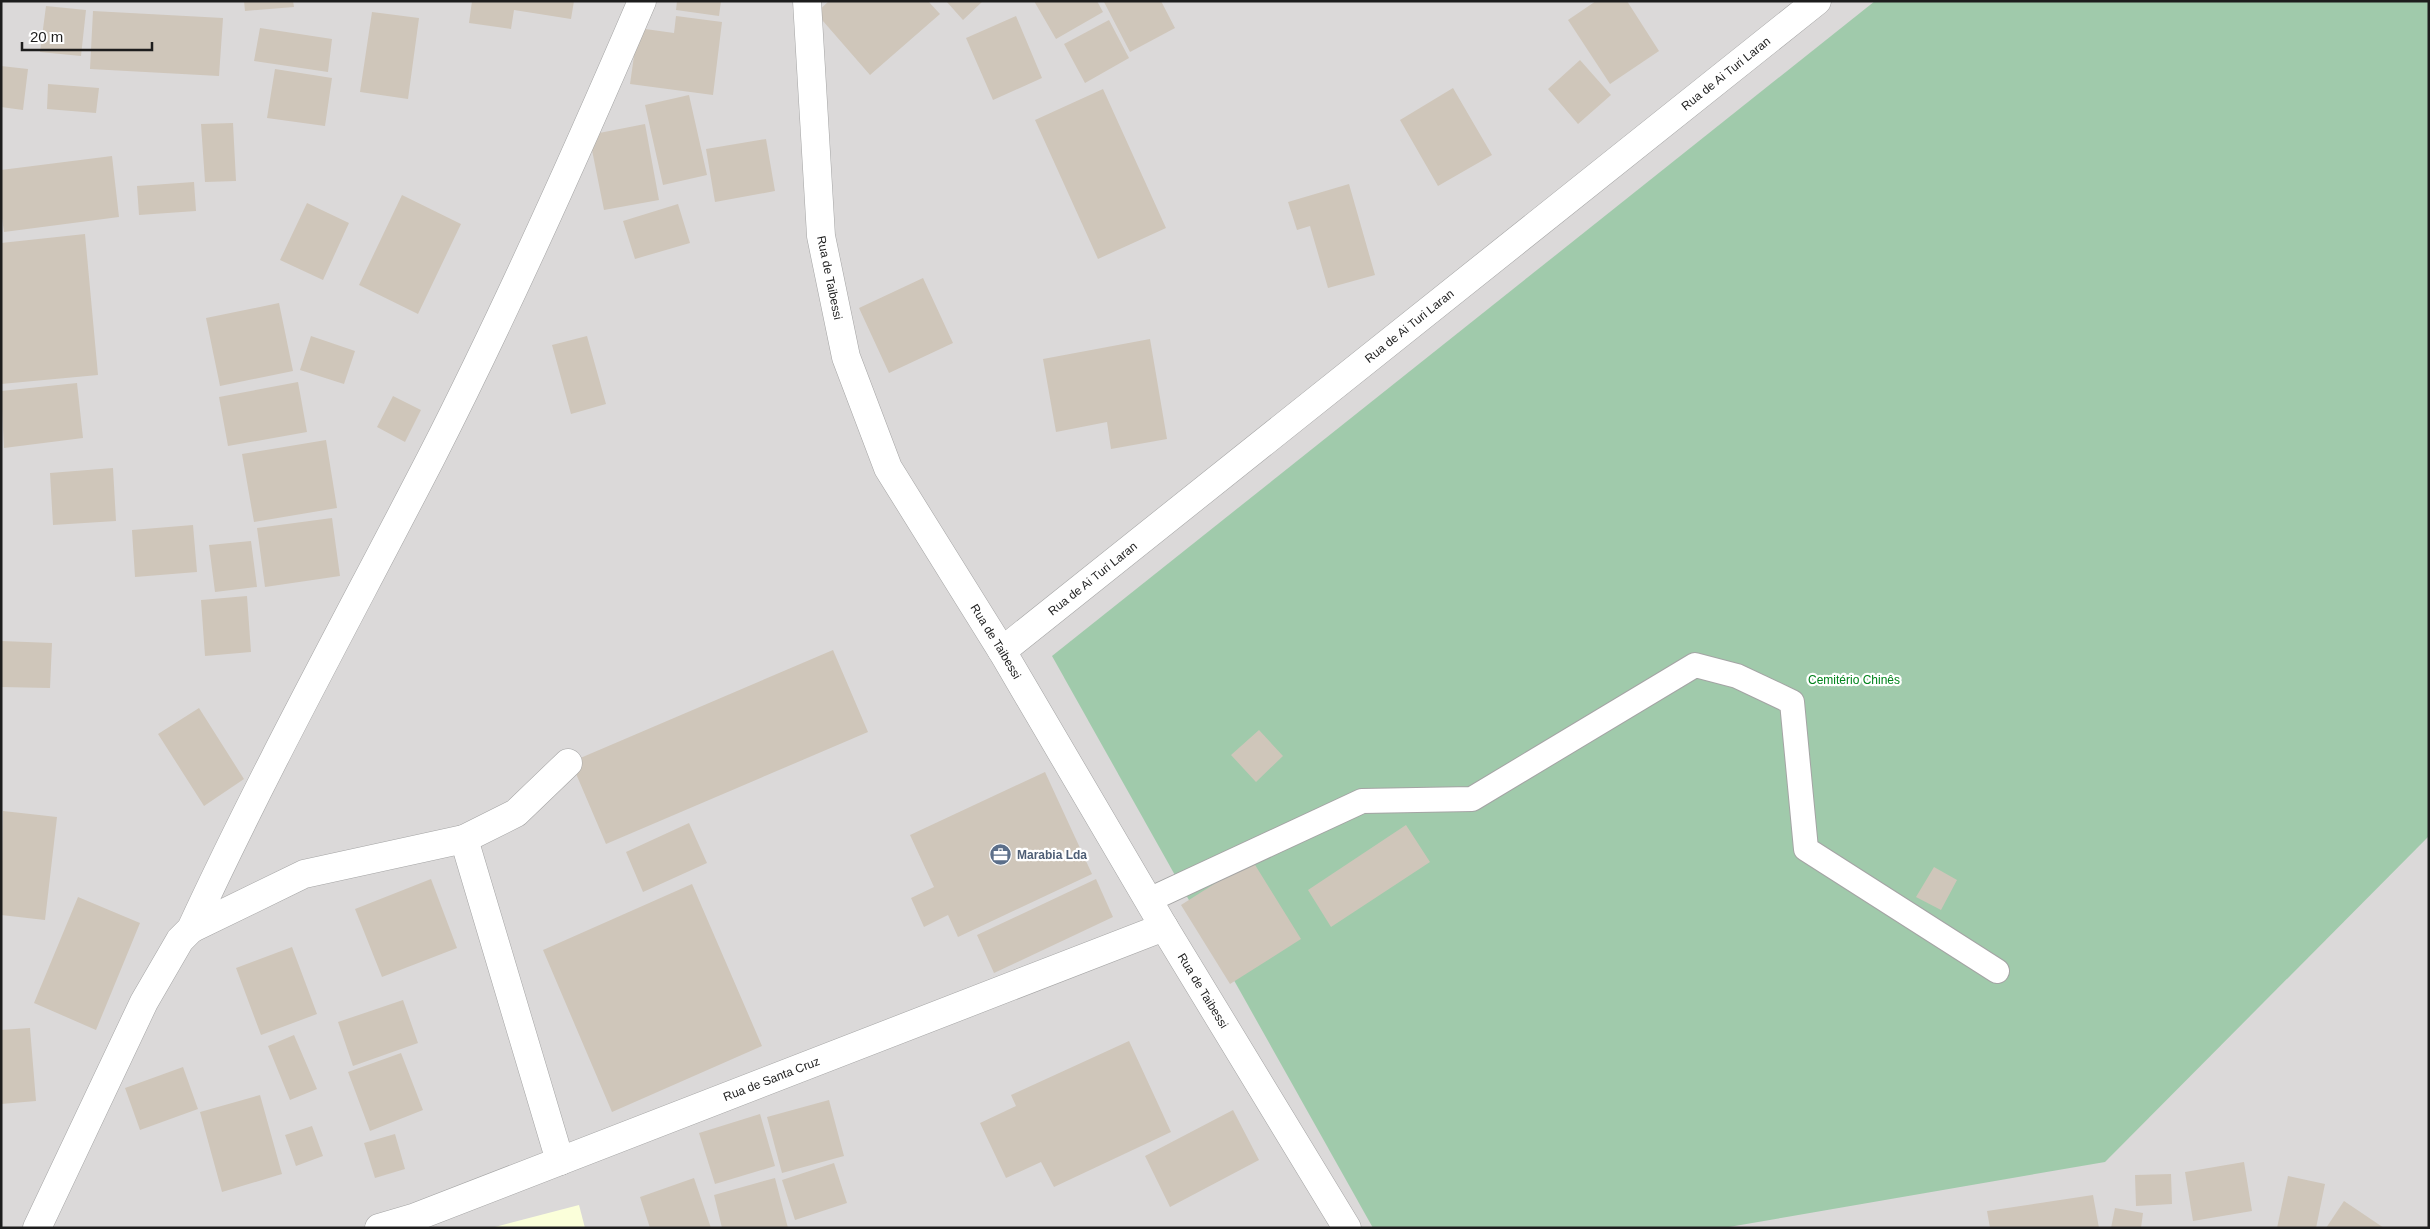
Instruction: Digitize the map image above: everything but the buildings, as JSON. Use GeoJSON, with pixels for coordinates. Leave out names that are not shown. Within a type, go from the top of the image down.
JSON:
{"type":"FeatureCollection","features":[{"type":"Feature","properties":{"kind":"street"},"geometry":{"type":"LineString","coordinates":[[191,929],[232,841],[441,437],[536,239],[642,1]]}},
{"type":"Feature","properties":{"kind":"street","name":"Rua de Taibessi"},"geometry":{"type":"LineString","coordinates":[[807,1],[821,236],[846,357],[888,468],[1002,651],[1164,927],[1347,1228]]}},
{"type":"Feature","properties":{"kind":"street","name":"Rua de Ai Turi Laran"},"geometry":{"type":"LineString","coordinates":[[1002,651],[1817,1]]}},
{"type":"Feature","properties":{"kind":"street"},"geometry":{"type":"LineString","coordinates":[[37,1228],[144,1002],[180,940],[191,929],[304,874],[464,839],[516,813],[568,763]]}},
{"type":"Feature","properties":{"kind":"street"},"geometry":{"type":"LineString","coordinates":[[464,839],[560,1161]]}},
{"type":"Feature","properties":{"kind":"street","name":"Rua de Santa Cruz"},"geometry":{"type":"LineString","coordinates":[[378,1228],[413,1218],[1164,927]]}},
{"type":"Feature","properties":{"kind":"lane"},"geometry":{"type":"LineString","coordinates":[[1149,900],[1362,802],[1472,798],[1695,665],[1738,676],[1792,702],[1806,849],[1997,971]]}},
{"type":"Feature","properties":{"kind":"shaded area"},"geometry":{"type":"Polygon","coordinates":[[[1,1],[2429,1],[2429,1228],[1,1228],[1,1]]]}},
{"type":"Feature","properties":{"kind":"shaded area"},"geometry":{"type":"Polygon","coordinates":[[[579,1205],[585,1228],[491,1228],[579,1205]]]}},
{"type":"Feature","properties":{"kind":"green space","name":"Cemitério Chinês"},"geometry":{"type":"Polygon","coordinates":[[[1875,1],[2429,1],[2429,836],[2105,1162],[1723,1228],[1373,1228],[1052,656],[1875,1]]]}},
{"type":"Feature","properties":{"kind":"place","name":"Marabia Lda"},"geometry":{"type":"Point","coordinates":[1001,855]}}]}
